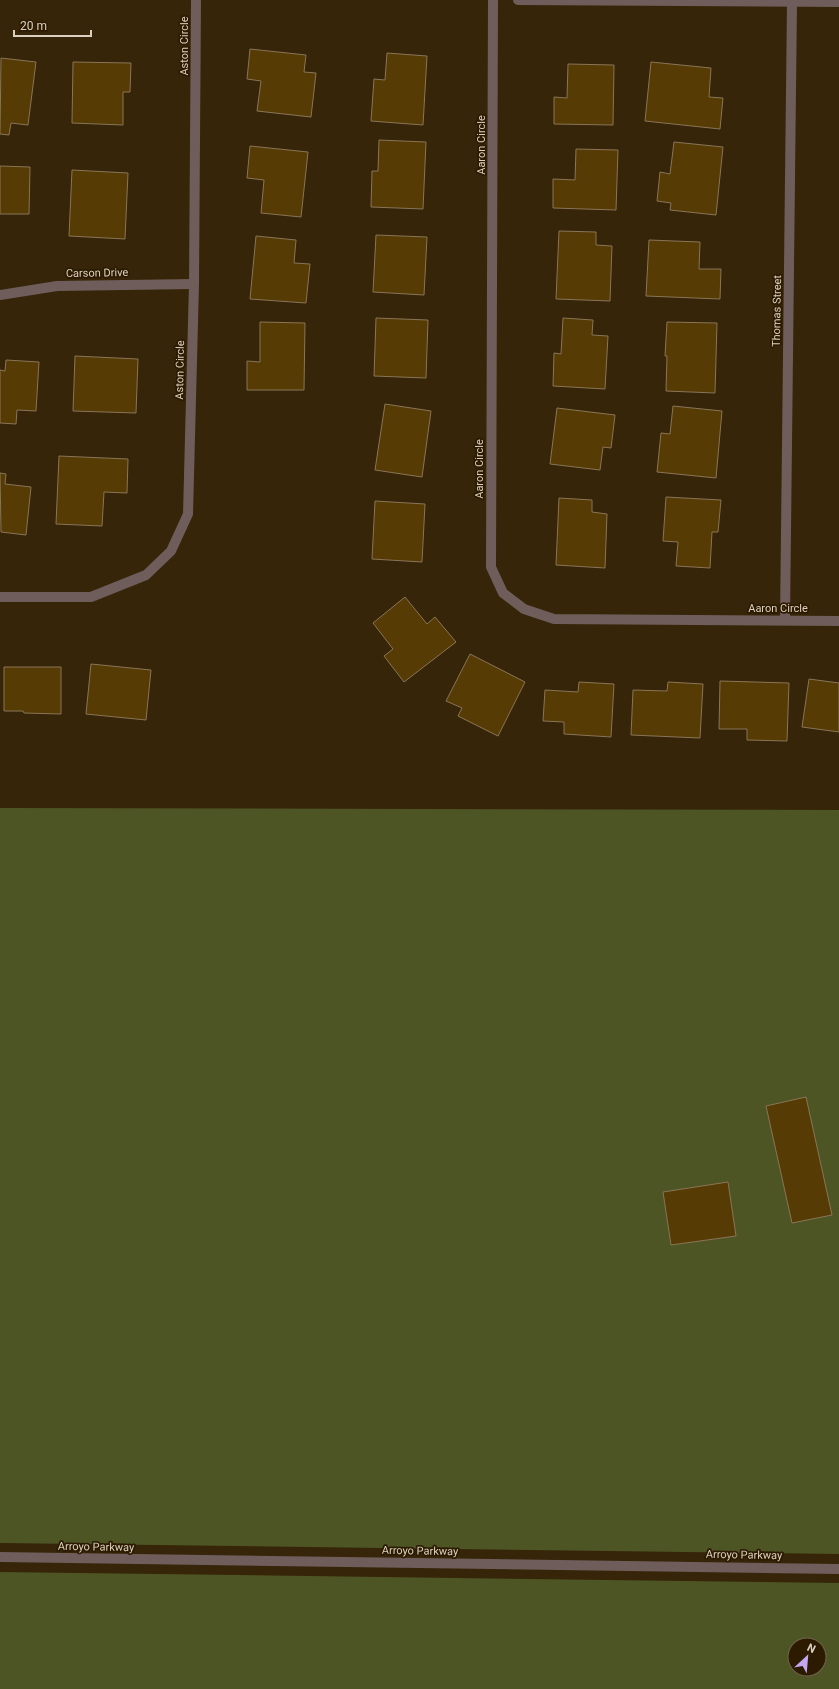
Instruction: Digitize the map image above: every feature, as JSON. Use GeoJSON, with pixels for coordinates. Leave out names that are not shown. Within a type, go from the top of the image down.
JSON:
{"type":"FeatureCollection","features":[{"type":"Feature","properties":{"kind":"street","name":"Aston Circle"},"geometry":{"type":"LineString","coordinates":[[0,597],[91,597],[146,575],[171,552],[188,514],[194,284],[196,0]]}},
{"type":"Feature","properties":{"kind":"street","name":"Aaron Circle"},"geometry":{"type":"LineString","coordinates":[[493,0],[491,566],[502,592],[524,609],[554,620],[839,621]]}},
{"type":"Feature","properties":{"kind":"street"},"geometry":{"type":"LineString","coordinates":[[518,0],[839,2]]}},
{"type":"Feature","properties":{"kind":"street","name":"Thomas Street"},"geometry":{"type":"LineString","coordinates":[[785,620],[792,2]]}},
{"type":"Feature","properties":{"kind":"street","name":"Carson Drive"},"geometry":{"type":"LineString","coordinates":[[0,294],[57,286],[194,284]]}},
{"type":"Feature","properties":{"kind":"street","name":"Arroyo Parkway"},"geometry":{"type":"LineString","coordinates":[[0,1557],[839,1569]]}},
{"type":"Feature","properties":{"kind":"green space"},"geometry":{"type":"Polygon","coordinates":[[[0,808],[839,810],[839,1554],[0,1543],[0,808]]]}},
{"type":"Feature","properties":{"kind":"green space"},"geometry":{"type":"Polygon","coordinates":[[[0,1572],[839,1583],[839,1689],[0,1689],[0,1572]]]}},
{"type":"Feature","properties":{"kind":"building"},"geometry":{"type":"Polygon","coordinates":[[[250,49],[306,55],[304,72],[316,73],[311,117],[257,111],[261,81],[247,79],[250,49]]]}},
{"type":"Feature","properties":{"kind":"building"},"geometry":{"type":"Polygon","coordinates":[[[387,53],[427,56],[423,125],[371,121],[374,79],[385,80],[387,53]]]}},
{"type":"Feature","properties":{"kind":"building"},"geometry":{"type":"Polygon","coordinates":[[[1,58],[36,62],[28,125],[11,123],[9,135],[0,134],[1,58]]]}},
{"type":"Feature","properties":{"kind":"building"},"geometry":{"type":"Polygon","coordinates":[[[73,62],[131,63],[130,92],[123,92],[123,125],[72,123],[73,62]]]}},
{"type":"Feature","properties":{"kind":"building"},"geometry":{"type":"Polygon","coordinates":[[[651,62],[711,68],[709,97],[723,98],[720,129],[645,121],[651,62]]]}},
{"type":"Feature","properties":{"kind":"building"},"geometry":{"type":"Polygon","coordinates":[[[568,64],[614,65],[613,125],[554,124],[554,97],[567,98],[568,64]]]}},
{"type":"Feature","properties":{"kind":"building"},"geometry":{"type":"Polygon","coordinates":[[[379,140],[426,142],[423,209],[371,207],[372,171],[378,171],[379,140]]]}},
{"type":"Feature","properties":{"kind":"building"},"geometry":{"type":"Polygon","coordinates":[[[674,142],[723,147],[716,215],[670,210],[671,203],[657,201],[660,172],[670,174],[674,142]]]}},
{"type":"Feature","properties":{"kind":"building"},"geometry":{"type":"Polygon","coordinates":[[[250,146],[308,152],[301,217],[261,213],[264,180],[247,178],[250,146]]]}},
{"type":"Feature","properties":{"kind":"building"},"geometry":{"type":"Polygon","coordinates":[[[576,149],[618,150],[616,210],[553,208],[553,179],[575,180],[576,149]]]}},
{"type":"Feature","properties":{"kind":"building"},"geometry":{"type":"Polygon","coordinates":[[[0,166],[30,167],[29,214],[0,214],[0,166]]]}},
{"type":"Feature","properties":{"kind":"building"},"geometry":{"type":"Polygon","coordinates":[[[72,170],[128,173],[125,239],[69,236],[72,170]]]}},
{"type":"Feature","properties":{"kind":"building"},"geometry":{"type":"Polygon","coordinates":[[[559,231],[596,232],[596,245],[612,246],[610,301],[556,299],[559,231]]]}},
{"type":"Feature","properties":{"kind":"building"},"geometry":{"type":"Polygon","coordinates":[[[376,235],[427,237],[424,295],[373,292],[376,235]]]}},
{"type":"Feature","properties":{"kind":"building"},"geometry":{"type":"Polygon","coordinates":[[[256,236],[296,240],[294,263],[310,264],[306,303],[250,299],[256,236]]]}},
{"type":"Feature","properties":{"kind":"building"},"geometry":{"type":"Polygon","coordinates":[[[649,240],[700,242],[699,269],[721,269],[720,299],[646,296],[649,240]]]}},
{"type":"Feature","properties":{"kind":"building"},"geometry":{"type":"Polygon","coordinates":[[[376,318],[428,320],[426,378],[374,376],[376,318]]]}},
{"type":"Feature","properties":{"kind":"building"},"geometry":{"type":"Polygon","coordinates":[[[563,318],[593,320],[592,335],[608,336],[605,389],[553,386],[554,353],[561,354],[563,318]]]}},
{"type":"Feature","properties":{"kind":"building"},"geometry":{"type":"Polygon","coordinates":[[[260,322],[305,323],[304,390],[247,390],[247,361],[260,362],[260,322]]]}},
{"type":"Feature","properties":{"kind":"building"},"geometry":{"type":"Polygon","coordinates":[[[667,322],[717,323],[715,393],[666,391],[667,356],[665,356],[667,322]]]}},
{"type":"Feature","properties":{"kind":"building"},"geometry":{"type":"Polygon","coordinates":[[[75,356],[138,359],[136,413],[73,411],[75,356]]]}},
{"type":"Feature","properties":{"kind":"building"},"geometry":{"type":"Polygon","coordinates":[[[6,360],[39,362],[36,411],[17,410],[16,424],[0,423],[0,370],[5,371],[6,360]]]}},
{"type":"Feature","properties":{"kind":"building"},"geometry":{"type":"Polygon","coordinates":[[[385,404],[431,411],[422,477],[375,470],[385,404]]]}},
{"type":"Feature","properties":{"kind":"building"},"geometry":{"type":"Polygon","coordinates":[[[673,406],[722,411],[716,478],[657,472],[661,433],[670,434],[673,406]]]}},
{"type":"Feature","properties":{"kind":"building"},"geometry":{"type":"Polygon","coordinates":[[[557,408],[615,415],[611,448],[603,447],[600,470],[550,464],[557,408]]]}},
{"type":"Feature","properties":{"kind":"building"},"geometry":{"type":"Polygon","coordinates":[[[59,456],[128,459],[127,493],[104,492],[102,526],[56,524],[59,456]]]}},
{"type":"Feature","properties":{"kind":"building"},"geometry":{"type":"Polygon","coordinates":[[[0,473],[6,474],[5,484],[31,487],[26,535],[1,532],[0,473]]]}},
{"type":"Feature","properties":{"kind":"building"},"geometry":{"type":"Polygon","coordinates":[[[666,497],[721,500],[718,532],[712,532],[710,568],[676,566],[678,542],[663,541],[666,497]]]}},
{"type":"Feature","properties":{"kind":"building"},"geometry":{"type":"Polygon","coordinates":[[[559,498],[592,500],[592,512],[607,514],[605,568],[556,565],[559,498]]]}},
{"type":"Feature","properties":{"kind":"building"},"geometry":{"type":"Polygon","coordinates":[[[375,501],[425,504],[422,562],[372,559],[375,501]]]}},
{"type":"Feature","properties":{"kind":"building"},"geometry":{"type":"Polygon","coordinates":[[[405,597],[427,624],[435,617],[456,642],[404,682],[384,656],[393,649],[373,623],[405,597]]]}},
{"type":"Feature","properties":{"kind":"building"},"geometry":{"type":"Polygon","coordinates":[[[470,654],[525,682],[498,736],[458,716],[462,708],[446,701],[470,654]]]}},
{"type":"Feature","properties":{"kind":"building"},"geometry":{"type":"Polygon","coordinates":[[[91,664],[151,670],[146,720],[86,714],[91,664]]]}},
{"type":"Feature","properties":{"kind":"building"},"geometry":{"type":"Polygon","coordinates":[[[4,667],[61,667],[61,714],[4,711],[4,667]]]}},
{"type":"Feature","properties":{"kind":"building"},"geometry":{"type":"Polygon","coordinates":[[[809,679],[839,683],[839,732],[802,727],[809,679]]]}},
{"type":"Feature","properties":{"kind":"building"},"geometry":{"type":"Polygon","coordinates":[[[720,681],[789,683],[787,741],[747,740],[747,729],[719,729],[720,681]]]}},
{"type":"Feature","properties":{"kind":"building"},"geometry":{"type":"Polygon","coordinates":[[[579,682],[614,684],[611,737],[564,734],[564,722],[543,721],[545,690],[578,692],[579,682]]]}},
{"type":"Feature","properties":{"kind":"building"},"geometry":{"type":"Polygon","coordinates":[[[668,682],[703,684],[700,738],[631,735],[633,690],[667,691],[668,682]]]}},
{"type":"Feature","properties":{"kind":"building"},"geometry":{"type":"Polygon","coordinates":[[[806,1097],[832,1215],[792,1223],[766,1106],[806,1097]]]}},
{"type":"Feature","properties":{"kind":"building"},"geometry":{"type":"Polygon","coordinates":[[[728,1182],[736,1236],[671,1245],[663,1192],[728,1182]]]}}]}
